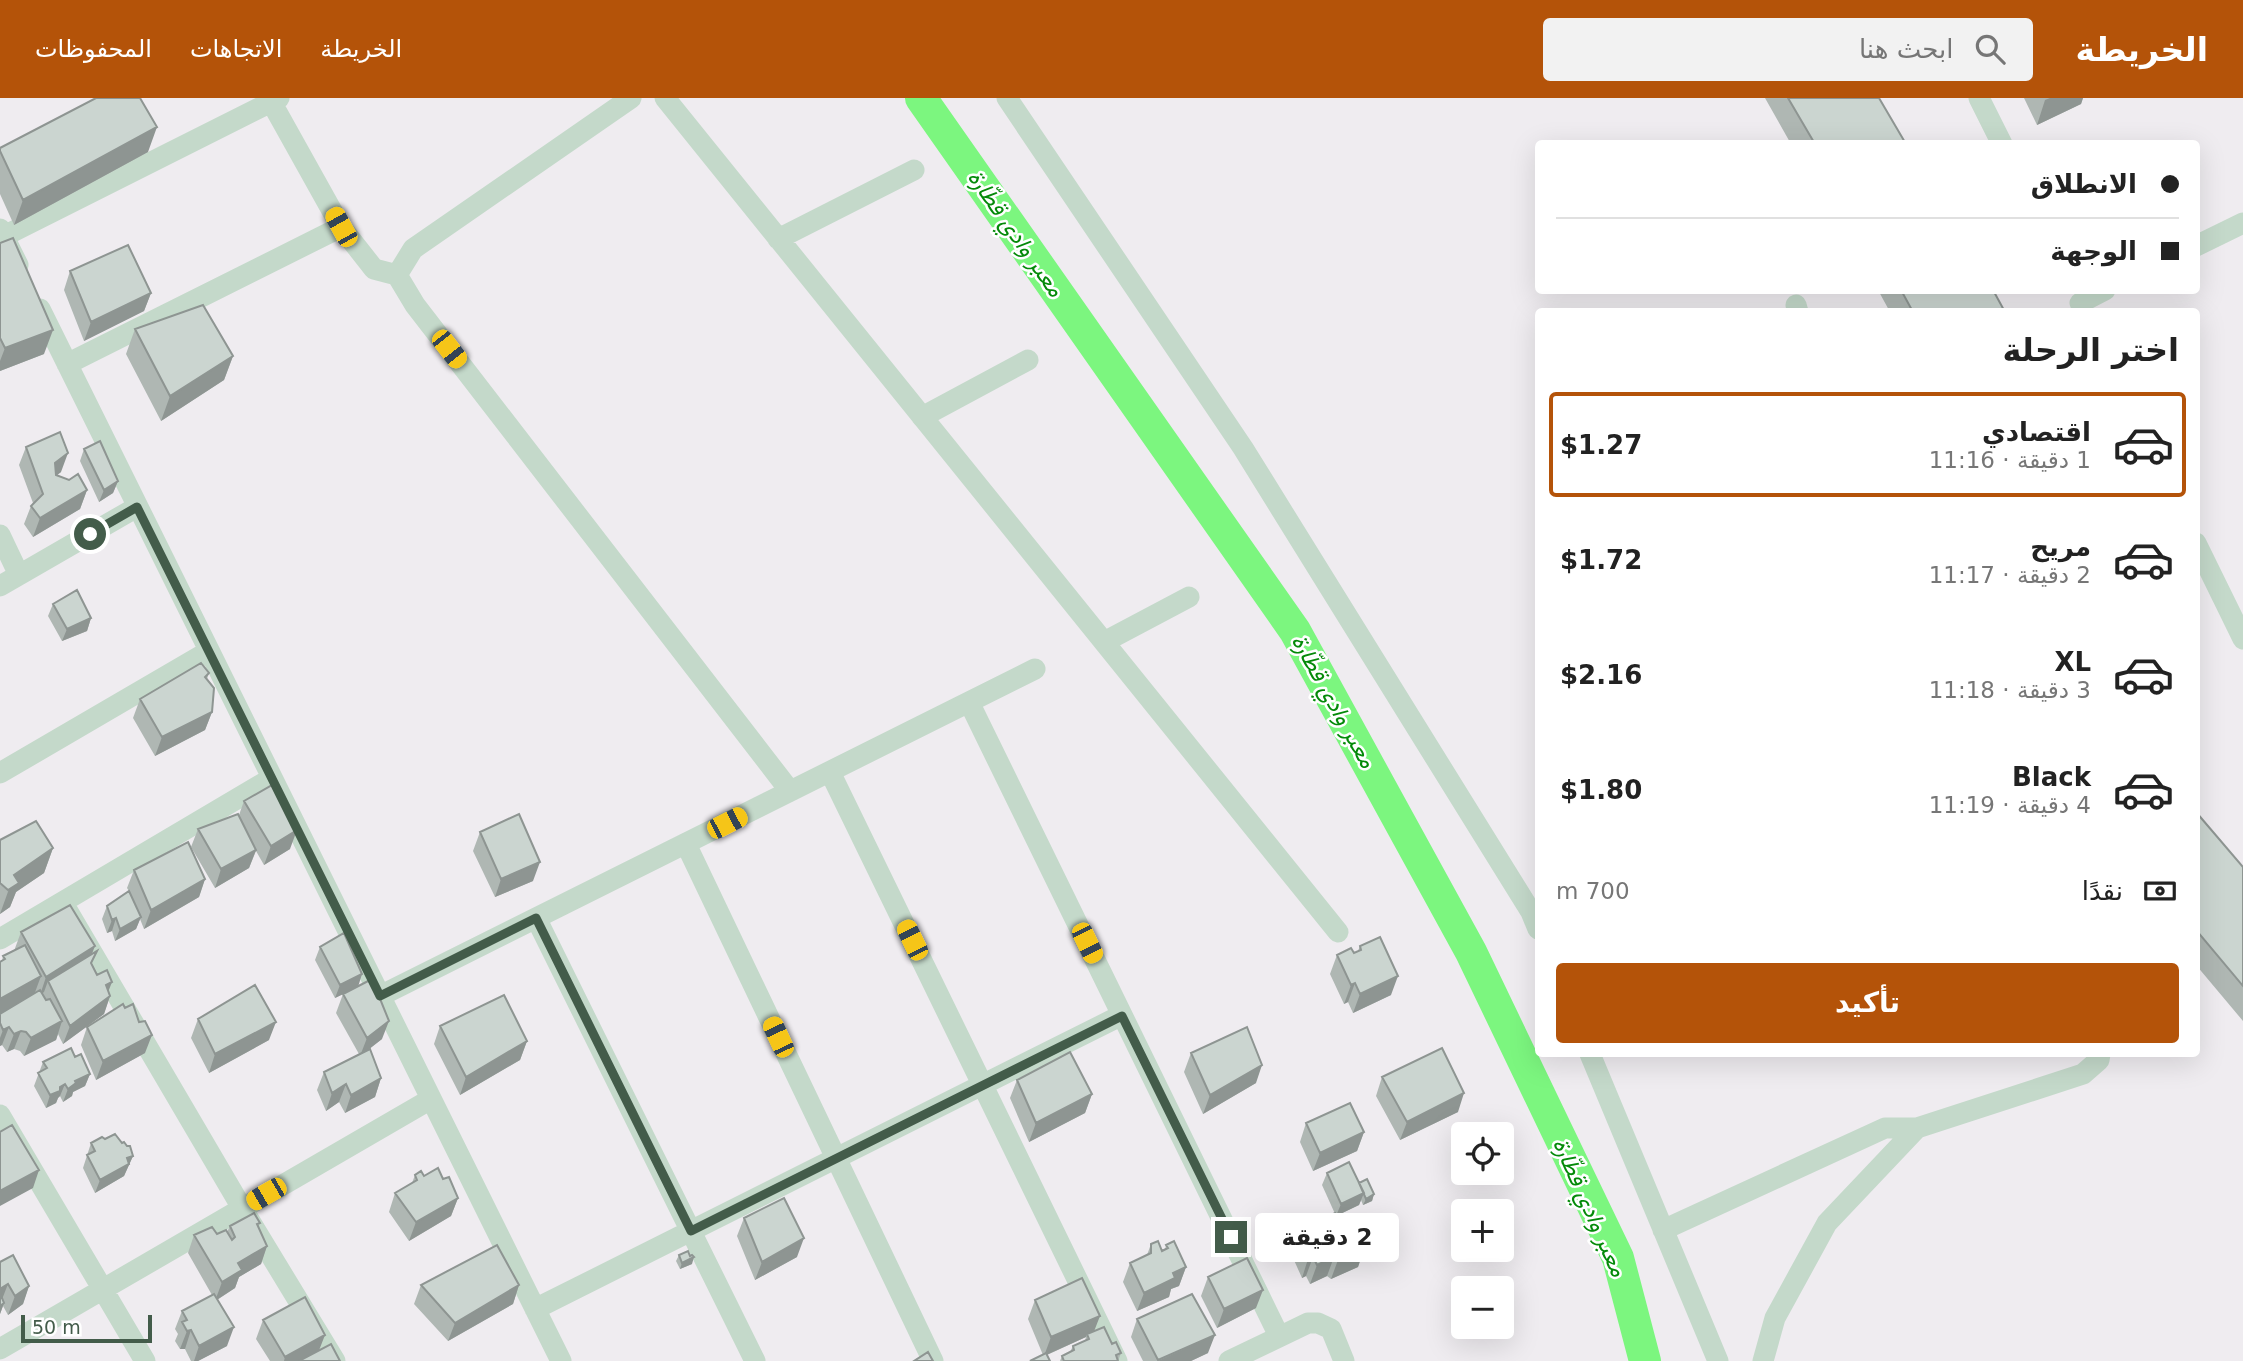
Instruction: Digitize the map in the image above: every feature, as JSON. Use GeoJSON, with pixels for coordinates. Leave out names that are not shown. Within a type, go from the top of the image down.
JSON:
{"type":"FeatureCollection","features":[{"type":"Feature","properties":{"kind":"street"},"geometry":{"type":"LineString","coordinates":[[397,275],[413,249],[631,98]]}},
{"type":"Feature","properties":{"kind":"street"},"geometry":{"type":"LineString","coordinates":[[665,98],[1338,932]]}},
{"type":"Feature","properties":{"kind":"street"},"geometry":{"type":"LineString","coordinates":[[1007,98],[1244,448],[1524,901],[1535,923]]}},
{"type":"Feature","properties":{"kind":"street"},"geometry":{"type":"LineString","coordinates":[[1979,98],[2000,140]]}},
{"type":"Feature","properties":{"kind":"street"},"geometry":{"type":"LineString","coordinates":[[561,1361],[2,232],[273,99],[341,227],[374,269],[397,275],[415,305],[790,791]]}},
{"type":"Feature","properties":{"kind":"street"},"geometry":{"type":"LineString","coordinates":[[779,239],[914,170]]}},
{"type":"Feature","properties":{"kind":"street"},"geometry":{"type":"LineString","coordinates":[[2200,244],[2243,223]]}},
{"type":"Feature","properties":{"kind":"street"},"geometry":{"type":"LineString","coordinates":[[67,364],[341,227]]}},
{"type":"Feature","properties":{"kind":"street"},"geometry":{"type":"LineString","coordinates":[[2079,302],[2096,294]]}},
{"type":"Feature","properties":{"kind":"street"},"geometry":{"type":"LineString","coordinates":[[922,417],[1028,360]]}},
{"type":"Feature","properties":{"kind":"street"},"geometry":{"type":"LineString","coordinates":[[0,586],[137,507]]}},
{"type":"Feature","properties":{"kind":"street"},"geometry":{"type":"LineString","coordinates":[[0,535],[19,575]]}},
{"type":"Feature","properties":{"kind":"street"},"geometry":{"type":"LineString","coordinates":[[2200,551],[2243,639]]}},
{"type":"Feature","properties":{"kind":"street"},"geometry":{"type":"LineString","coordinates":[[1104,642],[1189,597]]}},
{"type":"Feature","properties":{"kind":"street"},"geometry":{"type":"LineString","coordinates":[[0,773],[209,651]]}},
{"type":"Feature","properties":{"kind":"street"},"geometry":{"type":"LineString","coordinates":[[380,996],[1035,669]]}},
{"type":"Feature","properties":{"kind":"street"},"geometry":{"type":"LineString","coordinates":[[969,702],[1279,1336]]}},
{"type":"Feature","properties":{"kind":"street"},"geometry":{"type":"LineString","coordinates":[[830,772],[1117,1361]]}},
{"type":"Feature","properties":{"kind":"street"},"geometry":{"type":"LineString","coordinates":[[0,939],[272,778]]}},
{"type":"Feature","properties":{"kind":"street"},"geometry":{"type":"LineString","coordinates":[[686,844],[933,1361]]}},
{"type":"Feature","properties":{"kind":"street"},"geometry":{"type":"LineString","coordinates":[[63,903],[335,1361]]}},
{"type":"Feature","properties":{"kind":"street"},"geometry":{"type":"LineString","coordinates":[[536,918],[755,1361]]}},
{"type":"Feature","properties":{"kind":"street"},"geometry":{"type":"LineString","coordinates":[[535,1309],[1122,1016]]}},
{"type":"Feature","properties":{"kind":"street"},"geometry":{"type":"LineString","coordinates":[[1591,1057],[1718,1361]]}},
{"type":"Feature","properties":{"kind":"street"},"geometry":{"type":"LineString","coordinates":[[1663,1230],[1885,1128],[1917,1128],[2083,1074],[2100,1057]]}},
{"type":"Feature","properties":{"kind":"street"},"geometry":{"type":"LineString","coordinates":[[0,1349],[431,1099]]}},
{"type":"Feature","properties":{"kind":"street"},"geometry":{"type":"LineString","coordinates":[[0,1115],[145,1361]]}},
{"type":"Feature","properties":{"kind":"street"},"geometry":{"type":"LineString","coordinates":[[1763,1361],[1775,1318],[1827,1223],[1917,1128]]}},
{"type":"Feature","properties":{"kind":"street"},"geometry":{"type":"LineString","coordinates":[[1229,1361],[1308,1323],[1327,1325],[1331,1329],[1344,1361]]}},
{"type":"Feature","properties":{"kind":"building"},"geometry":{"type":"Polygon","coordinates":[[[96,98],[140,98],[157,127],[23,200],[0,148],[96,98]]]}},
{"type":"Feature","properties":{"kind":"building"},"geometry":{"type":"Polygon","coordinates":[[[1788,98],[1879,98],[1904,140],[1813,140],[1788,98]]]}},
{"type":"Feature","properties":{"kind":"building"},"geometry":{"type":"Polygon","coordinates":[[[13,238],[53,330],[5,348],[0,338],[0,243],[13,238]]]}},
{"type":"Feature","properties":{"kind":"building"},"geometry":{"type":"Polygon","coordinates":[[[128,245],[151,293],[91,322],[70,271],[128,245]]]}},
{"type":"Feature","properties":{"kind":"building"},"geometry":{"type":"Polygon","coordinates":[[[1903,294],[1995,294],[2003,308],[1911,308],[1903,294]]]}},
{"type":"Feature","properties":{"kind":"building"},"geometry":{"type":"Polygon","coordinates":[[[203,305],[233,356],[170,396],[135,329],[203,305]]]}},
{"type":"Feature","properties":{"kind":"building"},"geometry":{"type":"Polygon","coordinates":[[[60,432],[68,453],[55,463],[56,475],[69,480],[78,474],[87,490],[40,518],[31,506],[43,494],[26,447],[60,432]]]}},
{"type":"Feature","properties":{"kind":"building"},"geometry":{"type":"Polygon","coordinates":[[[100,441],[118,481],[104,490],[84,449],[100,441]]]}},
{"type":"Feature","properties":{"kind":"building"},"geometry":{"type":"Polygon","coordinates":[[[77,590],[91,618],[67,629],[53,604],[77,590]]]}},
{"type":"Feature","properties":{"kind":"building"},"geometry":{"type":"Polygon","coordinates":[[[201,663],[209,673],[205,677],[214,688],[212,712],[162,737],[140,699],[201,663]]]}},
{"type":"Feature","properties":{"kind":"building"},"geometry":{"type":"Polygon","coordinates":[[[274,784],[297,830],[271,846],[244,801],[274,784]]]}},
{"type":"Feature","properties":{"kind":"building"},"geometry":{"type":"Polygon","coordinates":[[[238,814],[256,850],[221,869],[198,829],[238,814]]]}},
{"type":"Feature","properties":{"kind":"building"},"geometry":{"type":"Polygon","coordinates":[[[519,814],[540,862],[501,879],[480,832],[519,814]]]}},
{"type":"Feature","properties":{"kind":"building"},"geometry":{"type":"Polygon","coordinates":[[[2200,817],[2243,867],[2243,986],[2200,935],[2200,817]]]}},
{"type":"Feature","properties":{"kind":"building"},"geometry":{"type":"Polygon","coordinates":[[[36,821],[53,848],[14,875],[19,883],[8,890],[0,883],[0,840],[36,821]]]}},
{"type":"Feature","properties":{"kind":"building"},"geometry":{"type":"Polygon","coordinates":[[[188,842],[205,879],[151,910],[134,870],[188,842]]]}},
{"type":"Feature","properties":{"kind":"building"},"geometry":{"type":"Polygon","coordinates":[[[129,891],[141,917],[120,929],[116,918],[112,920],[107,906],[129,891]]]}},
{"type":"Feature","properties":{"kind":"building"},"geometry":{"type":"Polygon","coordinates":[[[70,905],[95,946],[46,977],[21,932],[70,905]]]}},
{"type":"Feature","properties":{"kind":"building"},"geometry":{"type":"Polygon","coordinates":[[[344,933],[362,974],[340,985],[320,947],[344,933]]]}},
{"type":"Feature","properties":{"kind":"building"},"geometry":{"type":"Polygon","coordinates":[[[1380,937],[1398,976],[1360,994],[1355,983],[1351,985],[1337,955],[1351,948],[1354,953],[1361,950],[1360,946],[1380,937]]]}},
{"type":"Feature","properties":{"kind":"building"},"geometry":{"type":"Polygon","coordinates":[[[25,945],[41,976],[0,999],[0,962],[5,959],[3,956],[25,945]]]}},
{"type":"Feature","properties":{"kind":"building"},"geometry":{"type":"Polygon","coordinates":[[[97,951],[91,963],[97,975],[107,970],[112,982],[106,985],[110,996],[70,1026],[48,981],[97,951]]]}},
{"type":"Feature","properties":{"kind":"building"},"geometry":{"type":"Polygon","coordinates":[[[372,979],[389,1021],[367,1038],[343,994],[372,979]]]}},
{"type":"Feature","properties":{"kind":"building"},"geometry":{"type":"Polygon","coordinates":[[[255,985],[276,1022],[215,1054],[198,1019],[255,985]]]}},
{"type":"Feature","properties":{"kind":"building"},"geometry":{"type":"Polygon","coordinates":[[[40,990],[46,1000],[50,999],[62,1021],[31,1038],[26,1032],[14,1034],[9,1027],[3,1030],[0,1014],[40,990]]]}},
{"type":"Feature","properties":{"kind":"building"},"geometry":{"type":"Polygon","coordinates":[[[504,995],[527,1041],[466,1077],[440,1026],[504,995]]]}},
{"type":"Feature","properties":{"kind":"building"},"geometry":{"type":"Polygon","coordinates":[[[123,1004],[125,1008],[133,1004],[139,1022],[145,1021],[152,1035],[103,1061],[87,1027],[123,1004]]]}},
{"type":"Feature","properties":{"kind":"building"},"geometry":{"type":"Polygon","coordinates":[[[1247,1027],[1262,1065],[1210,1095],[1191,1053],[1247,1027]]]}},
{"type":"Feature","properties":{"kind":"building"},"geometry":{"type":"Polygon","coordinates":[[[71,1048],[75,1057],[81,1054],[90,1074],[75,1081],[68,1089],[65,1084],[60,1087],[60,1091],[50,1095],[38,1073],[47,1068],[43,1062],[71,1048]]]}},
{"type":"Feature","properties":{"kind":"building"},"geometry":{"type":"Polygon","coordinates":[[[1442,1048],[1464,1093],[1407,1122],[1382,1077],[1442,1048]]]}},
{"type":"Feature","properties":{"kind":"building"},"geometry":{"type":"Polygon","coordinates":[[[370,1049],[381,1078],[351,1095],[346,1084],[332,1093],[324,1072],[370,1049]]]}},
{"type":"Feature","properties":{"kind":"building"},"geometry":{"type":"Polygon","coordinates":[[[1070,1052],[1092,1094],[1036,1123],[1017,1080],[1070,1052]]]}},
{"type":"Feature","properties":{"kind":"building"},"geometry":{"type":"Polygon","coordinates":[[[1350,1103],[1364,1132],[1320,1153],[1306,1123],[1350,1103]]]}},
{"type":"Feature","properties":{"kind":"building"},"geometry":{"type":"Polygon","coordinates":[[[12,1125],[39,1170],[0,1191],[0,1132],[12,1125]]]}},
{"type":"Feature","properties":{"kind":"building"},"geometry":{"type":"Polygon","coordinates":[[[115,1134],[122,1143],[130,1146],[133,1156],[127,1158],[129,1164],[100,1180],[87,1155],[95,1151],[91,1143],[115,1134]]]}},
{"type":"Feature","properties":{"kind":"building"},"geometry":{"type":"Polygon","coordinates":[[[1349,1162],[1364,1193],[1341,1204],[1327,1173],[1349,1162]]]}},
{"type":"Feature","properties":{"kind":"building"},"geometry":{"type":"Polygon","coordinates":[[[438,1168],[443,1179],[449,1177],[458,1198],[416,1222],[395,1193],[417,1180],[415,1175],[421,1171],[424,1176],[438,1168]]]}},
{"type":"Feature","properties":{"kind":"building"},"geometry":{"type":"Polygon","coordinates":[[[1367,1179],[1374,1194],[1366,1199],[1359,1183],[1367,1179]]]}},
{"type":"Feature","properties":{"kind":"building"},"geometry":{"type":"Polygon","coordinates":[[[784,1198],[804,1238],[762,1262],[744,1218],[784,1198]]]}},
{"type":"Feature","properties":{"kind":"building"},"geometry":{"type":"Polygon","coordinates":[[[254,1213],[267,1246],[238,1263],[242,1270],[222,1282],[194,1235],[212,1227],[217,1234],[226,1230],[232,1240],[235,1237],[230,1226],[254,1213]]]}},
{"type":"Feature","properties":{"kind":"building"},"geometry":{"type":"Polygon","coordinates":[[[1335,1213],[1338,1221],[1344,1217],[1351,1232],[1357,1231],[1364,1249],[1317,1265],[1313,1257],[1308,1259],[1295,1231],[1309,1225],[1311,1229],[1320,1225],[1318,1221],[1335,1213]]]}},
{"type":"Feature","properties":{"kind":"building"},"geometry":{"type":"Polygon","coordinates":[[[1158,1241],[1162,1251],[1174,1241],[1186,1267],[1173,1273],[1175,1278],[1144,1293],[1130,1263],[1151,1253],[1151,1244],[1158,1241]]]}},
{"type":"Feature","properties":{"kind":"building"},"geometry":{"type":"Polygon","coordinates":[[[497,1245],[519,1285],[455,1323],[421,1285],[497,1245]]]}},
{"type":"Feature","properties":{"kind":"building"},"geometry":{"type":"Polygon","coordinates":[[[688,1251],[690,1256],[694,1257],[682,1263],[679,1255],[688,1251]]]}},
{"type":"Feature","properties":{"kind":"building"},"geometry":{"type":"Polygon","coordinates":[[[13,1255],[29,1286],[15,1296],[8,1284],[0,1289],[0,1262],[13,1255]]]}},
{"type":"Feature","properties":{"kind":"building"},"geometry":{"type":"Polygon","coordinates":[[[1247,1258],[1263,1290],[1224,1309],[1208,1277],[1247,1258]]]}},
{"type":"Feature","properties":{"kind":"building"},"geometry":{"type":"Polygon","coordinates":[[[1082,1278],[1100,1316],[1051,1337],[1035,1300],[1082,1278]]]}},
{"type":"Feature","properties":{"kind":"building"},"geometry":{"type":"Polygon","coordinates":[[[214,1294],[234,1327],[199,1346],[191,1330],[187,1331],[182,1322],[187,1320],[182,1311],[214,1294]]]}},
{"type":"Feature","properties":{"kind":"building"},"geometry":{"type":"Polygon","coordinates":[[[1192,1294],[1215,1335],[1158,1360],[1137,1319],[1192,1294]]]}},
{"type":"Feature","properties":{"kind":"building"},"geometry":{"type":"Polygon","coordinates":[[[305,1297],[325,1335],[285,1357],[263,1320],[305,1297]]]}},
{"type":"Feature","properties":{"kind":"building"},"geometry":{"type":"Polygon","coordinates":[[[1104,1327],[1112,1344],[1116,1342],[1121,1353],[1116,1355],[1118,1361],[1064,1361],[1062,1356],[1074,1350],[1073,1346],[1089,1339],[1087,1334],[1104,1327]]]}},
{"type":"Feature","properties":{"kind":"building"},"geometry":{"type":"Polygon","coordinates":[[[331,1344],[340,1361],[299,1361],[331,1344]]]}},
{"type":"Feature","properties":{"kind":"building"},"geometry":{"type":"Polygon","coordinates":[[[928,1352],[933,1361],[914,1361],[928,1352]]]}},
{"type":"Feature","properties":{"kind":"building"},"geometry":{"type":"Polygon","coordinates":[[[1046,1353],[1050,1361],[1030,1361],[1046,1353]]]}},
{"type":"Feature","properties":{"kind":"waterway","name":"معبر وادي قطّارة"},"geometry":{"type":"LineString","coordinates":[[921,98],[1295,631],[1471,952],[1618,1258],[1645,1361]]}},
{"type":"Feature","properties":{"kind":"route"},"geometry":{"type":"LineString","coordinates":[[90,534],[137,507],[380,996],[536,918],[691,1231],[1122,1016],[1231,1237]]}}]}
